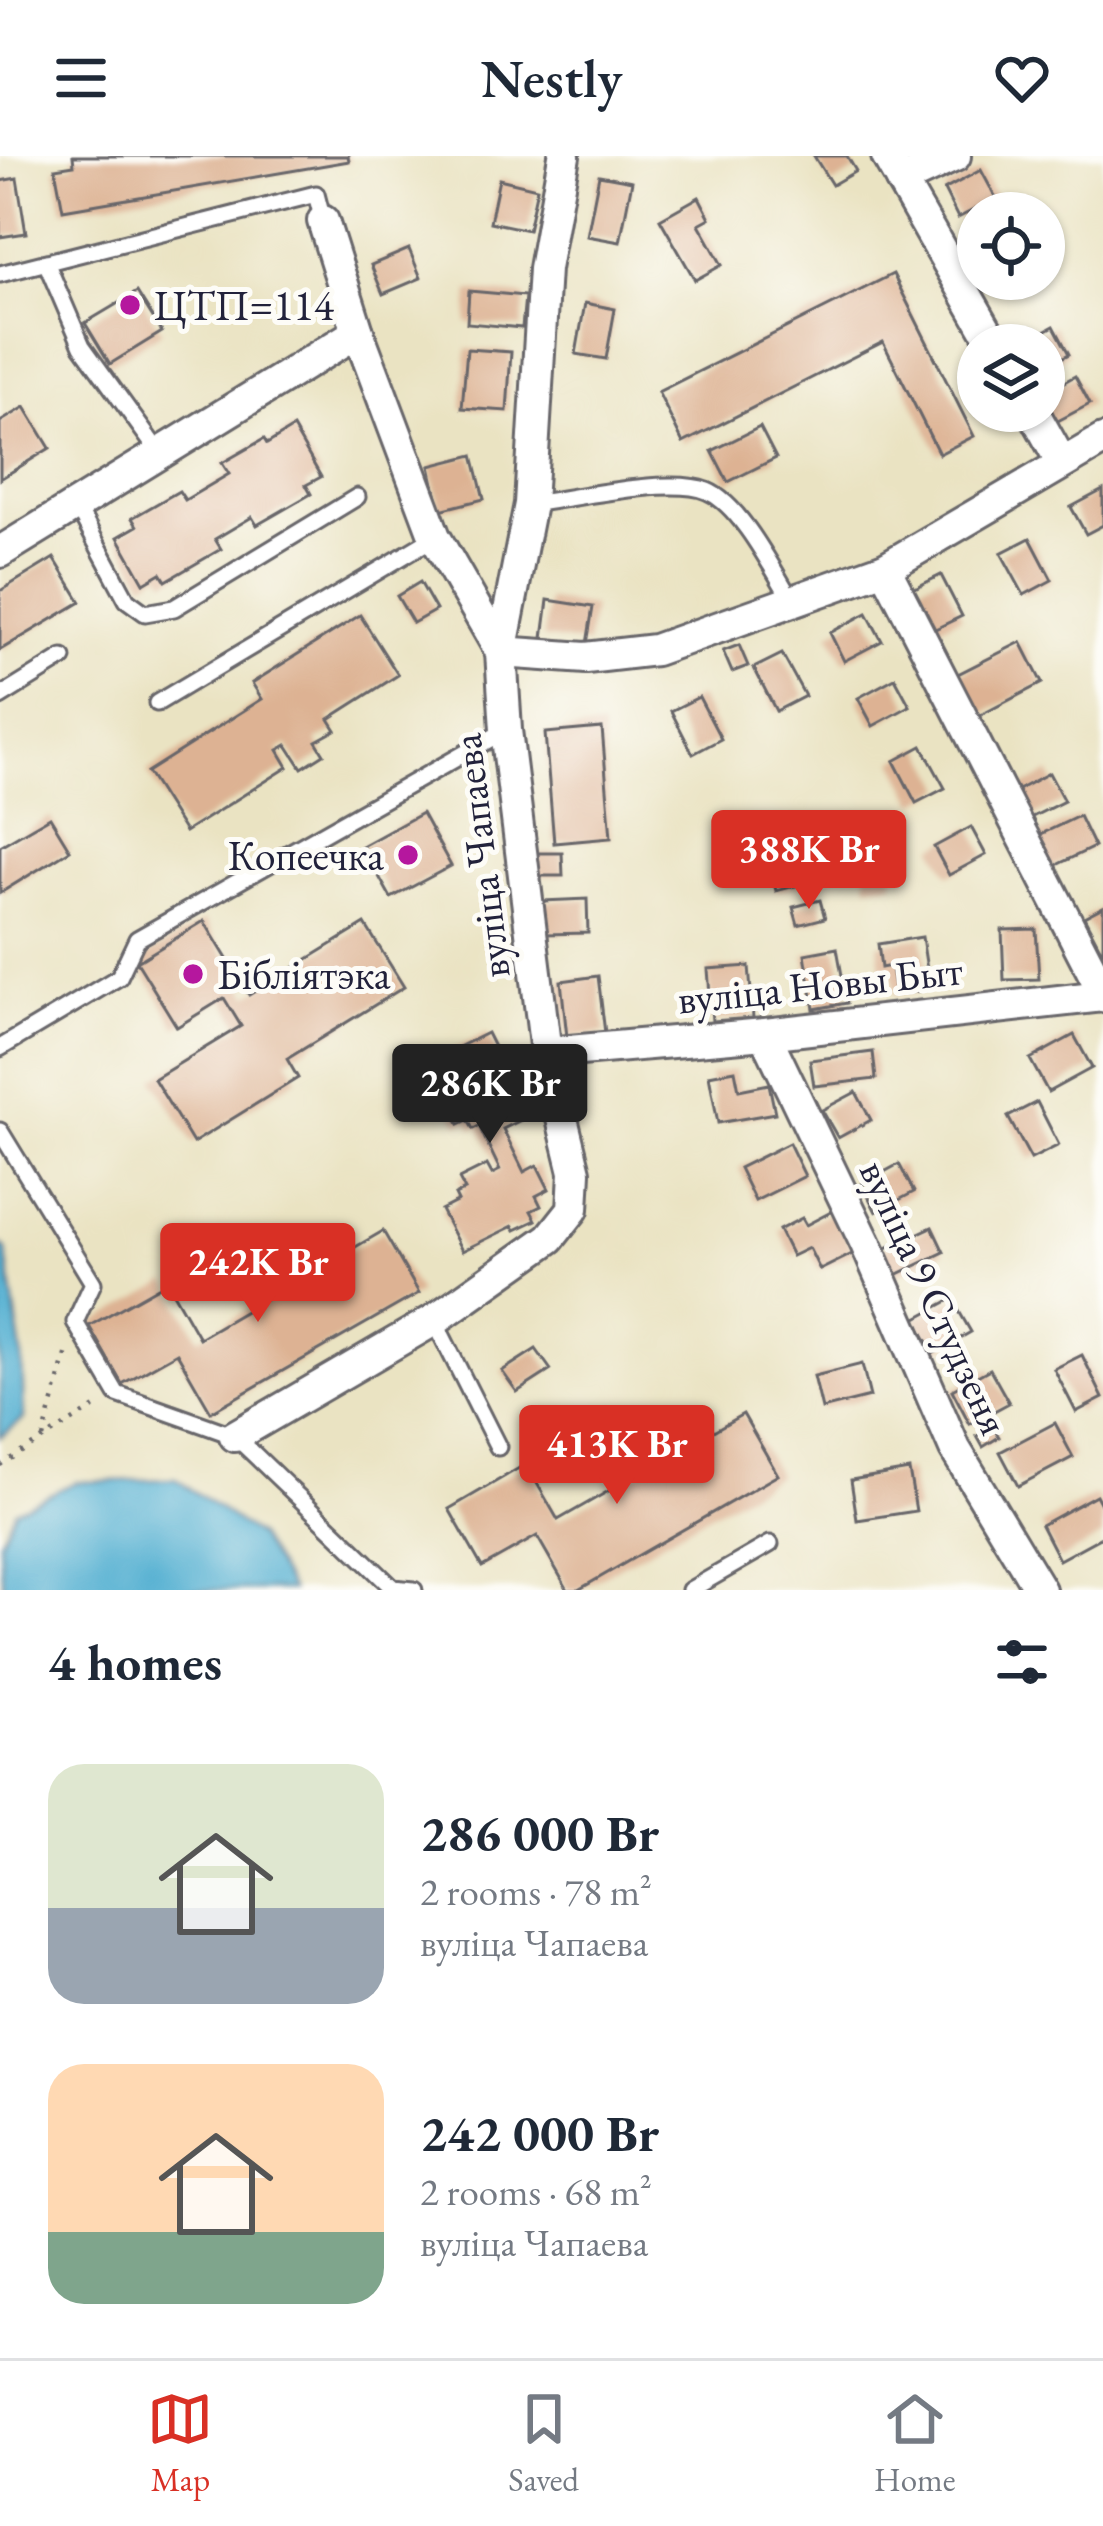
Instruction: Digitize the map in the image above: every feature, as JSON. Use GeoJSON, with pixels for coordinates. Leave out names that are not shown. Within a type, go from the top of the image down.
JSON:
{"type":"FeatureCollection","features":[{"type":"Feature","properties":{"kind":"street","name":"вуліца Чапаева"},"geometry":{"type":"LineString","coordinates":[[235,1436],[434,1320],[550,1238],[573,1209],[575,1172],[546,1053],[506,730],[501,652],[530,504],[544,268],[563,156]]}},
{"type":"Feature","properties":{"kind":"street"},"geometry":{"type":"LineString","coordinates":[[956,156],[894,168],[983,324]]}},
{"type":"Feature","properties":{"kind":"street"},"geometry":{"type":"LineString","coordinates":[[323,221],[358,332],[435,537],[501,652],[586,658],[655,650],[885,568],[1103,440]]}},
{"type":"Feature","properties":{"kind":"street"},"geometry":{"type":"LineString","coordinates":[[0,552],[358,332]]}},
{"type":"Feature","properties":{"kind":"street"},"geometry":{"type":"LineString","coordinates":[[1045,432],[1062,463]]}},
{"type":"Feature","properties":{"kind":"street"},"geometry":{"type":"LineString","coordinates":[[885,568],[1103,994]]}},
{"type":"Feature","properties":{"kind":"street","name":"вуліца Новы Быт"},"geometry":{"type":"LineString","coordinates":[[546,1053],[764,1034],[1103,994]]}},
{"type":"Feature","properties":{"kind":"street","name":"вуліца 9 Студзеня"},"geometry":{"type":"LineString","coordinates":[[764,1034],[866,1244],[955,1449],[1040,1590]]}},
{"type":"Feature","properties":{"kind":"lane"},"geometry":{"type":"LineString","coordinates":[[0,274],[316,194],[323,221]]}},
{"type":"Feature","properties":{"kind":"lane"},"geometry":{"type":"LineString","coordinates":[[46,262],[82,346],[160,454]]}},
{"type":"Feature","properties":{"kind":"lane"},"geometry":{"type":"LineString","coordinates":[[530,504],[669,485],[708,491],[740,519],[792,601]]}},
{"type":"Feature","properties":{"kind":"lane"},"geometry":{"type":"LineString","coordinates":[[76,505],[128,600],[146,613],[174,608],[357,496]]}},
{"type":"Feature","properties":{"kind":"lane"},"geometry":{"type":"LineString","coordinates":[[157,703],[435,537]]}},
{"type":"Feature","properties":{"kind":"lane"},"geometry":{"type":"LineString","coordinates":[[0,697],[63,658]]}},
{"type":"Feature","properties":{"kind":"lane"},"geometry":{"type":"LineString","coordinates":[[0,1048],[119,977],[137,939],[506,730]]}},
{"type":"Feature","properties":{"kind":"lane"},"geometry":{"type":"LineString","coordinates":[[0,1131],[93,1283],[75,1322],[117,1394],[235,1436],[393,1588],[414,1590]]}},
{"type":"Feature","properties":{"kind":"lane"},"geometry":{"type":"LineString","coordinates":[[434,1320],[498,1447]]}},
{"type":"Feature","properties":{"kind":"lane"},"geometry":{"type":"LineString","coordinates":[[690,1590],[770,1544]]}},
{"type":"Feature","properties":{"kind":"path"},"geometry":{"type":"LineString","coordinates":[[43,1439],[75,1322]]}},
{"type":"Feature","properties":{"kind":"path"},"geometry":{"type":"LineString","coordinates":[[0,1465],[117,1394]]}},
{"type":"Feature","properties":{"kind":"water"},"geometry":{"type":"Polygon","coordinates":[[[0,1244],[6,1249],[22,1354],[24,1419],[0,1437],[0,1244]]]}},
{"type":"Feature","properties":{"kind":"water"},"geometry":{"type":"Polygon","coordinates":[[[176,1479],[258,1536],[291,1590],[3,1590],[0,1541],[15,1510],[76,1482],[176,1479]]]}},
{"type":"Feature","properties":{"kind":"building"},"geometry":{"type":"Polygon","coordinates":[[[73,156],[348,156],[349,161],[63,210],[55,168],[74,165],[73,156]]]}},
{"type":"Feature","properties":{"kind":"building"},"geometry":{"type":"Polygon","coordinates":[[[814,156],[847,156],[856,171],[832,185],[814,156]]]}},
{"type":"Feature","properties":{"kind":"building"},"geometry":{"type":"Polygon","coordinates":[[[981,170],[993,192],[957,192],[957,216],[944,190],[981,170]]]}},
{"type":"Feature","properties":{"kind":"building"},"geometry":{"type":"Polygon","coordinates":[[[599,175],[632,181],[620,242],[587,236],[599,175]]]}},
{"type":"Feature","properties":{"kind":"building"},"geometry":{"type":"Polygon","coordinates":[[[17,178],[26,233],[0,237],[0,181],[17,178]]]}},
{"type":"Feature","properties":{"kind":"building"},"geometry":{"type":"Polygon","coordinates":[[[499,179],[537,188],[528,230],[490,222],[499,179]]]}},
{"type":"Feature","properties":{"kind":"building"},"geometry":{"type":"Polygon","coordinates":[[[699,197],[710,218],[699,224],[722,265],[695,280],[660,219],[699,197]]]}},
{"type":"Feature","properties":{"kind":"building"},"geometry":{"type":"Polygon","coordinates":[[[409,249],[421,278],[383,294],[371,265],[409,249]]]}},
{"type":"Feature","properties":{"kind":"building"},"geometry":{"type":"Polygon","coordinates":[[[893,274],[957,402],[957,432],[974,436],[939,454],[883,342],[683,443],[658,392],[893,274]]]}},
{"type":"Feature","properties":{"kind":"building"},"geometry":{"type":"Polygon","coordinates":[[[469,291],[525,296],[522,328],[467,323],[469,291]]]}},
{"type":"Feature","properties":{"kind":"building","name":"ЦТП=114"},"geometry":{"type":"Polygon","coordinates":[[[137,292],[162,332],[110,364],[85,323],[137,292]]]}},
{"type":"Feature","properties":{"kind":"building"},"geometry":{"type":"Polygon","coordinates":[[[585,303],[615,309],[606,359],[576,354],[585,303]]]}},
{"type":"Feature","properties":{"kind":"building"},"geometry":{"type":"Polygon","coordinates":[[[467,349],[511,352],[507,411],[462,408],[467,349]]]}},
{"type":"Feature","properties":{"kind":"building"},"geometry":{"type":"Polygon","coordinates":[[[1075,376],[1090,404],[1065,417],[1065,381],[1075,376]]]}},
{"type":"Feature","properties":{"kind":"building"},"geometry":{"type":"Polygon","coordinates":[[[25,407],[50,448],[0,479],[0,422],[25,407]]]}},
{"type":"Feature","properties":{"kind":"building"},"geometry":{"type":"Polygon","coordinates":[[[760,427],[776,458],[728,482],[712,451],[760,427]]]}},
{"type":"Feature","properties":{"kind":"building"},"geometry":{"type":"Polygon","coordinates":[[[293,428],[321,477],[306,485],[311,494],[257,525],[252,517],[215,539],[221,549],[166,581],[161,573],[144,583],[118,537],[137,526],[132,518],[179,491],[185,500],[229,474],[222,463],[293,428]]]}},
{"type":"Feature","properties":{"kind":"building"},"geometry":{"type":"Polygon","coordinates":[[[473,455],[484,499],[440,510],[430,466],[473,455]]]}},
{"type":"Feature","properties":{"kind":"building"},"geometry":{"type":"Polygon","coordinates":[[[1103,490],[1103,525],[1086,534],[1071,507],[1103,490]]]}},
{"type":"Feature","properties":{"kind":"building"},"geometry":{"type":"Polygon","coordinates":[[[1030,538],[1052,580],[1024,595],[1001,553],[1030,538]]]}},
{"type":"Feature","properties":{"kind":"building"},"geometry":{"type":"Polygon","coordinates":[[[54,558],[81,602],[0,650],[0,591],[54,558]]]}},
{"type":"Feature","properties":{"kind":"building"},"geometry":{"type":"Polygon","coordinates":[[[941,575],[962,616],[933,630],[913,589],[941,575]]]}},
{"type":"Feature","properties":{"kind":"building"},"geometry":{"type":"Polygon","coordinates":[[[420,582],[436,610],[413,623],[397,596],[420,582]]]}},
{"type":"Feature","properties":{"kind":"building"},"geometry":{"type":"Polygon","coordinates":[[[548,600],[593,607],[587,644],[543,638],[548,600]]]}},
{"type":"Feature","properties":{"kind":"building"},"geometry":{"type":"Polygon","coordinates":[[[867,613],[882,641],[844,661],[830,633],[867,613]]]}},
{"type":"Feature","properties":{"kind":"building"},"geometry":{"type":"Polygon","coordinates":[[[360,615],[398,675],[329,719],[336,730],[316,741],[324,754],[302,768],[287,745],[278,750],[288,767],[185,832],[147,772],[262,699],[252,683],[360,615]]]}},
{"type":"Feature","properties":{"kind":"building"},"geometry":{"type":"Polygon","coordinates":[[[1021,642],[1042,683],[977,717],[956,675],[1021,642]]]}},
{"type":"Feature","properties":{"kind":"building"},"geometry":{"type":"Polygon","coordinates":[[[739,645],[748,666],[732,672],[723,651],[739,645]]]}},
{"type":"Feature","properties":{"kind":"building"},"geometry":{"type":"Polygon","coordinates":[[[782,654],[805,696],[776,711],[754,668],[782,654]]]}},
{"type":"Feature","properties":{"kind":"building"},"geometry":{"type":"Polygon","coordinates":[[[895,678],[910,706],[873,726],[858,698],[895,678]]]}},
{"type":"Feature","properties":{"kind":"building"},"geometry":{"type":"Polygon","coordinates":[[[699,697],[721,739],[693,754],[671,711],[699,697]]]}},
{"type":"Feature","properties":{"kind":"building"},"geometry":{"type":"Polygon","coordinates":[[[602,728],[611,838],[554,843],[545,733],[602,728]]]}},
{"type":"Feature","properties":{"kind":"building"},"geometry":{"type":"Polygon","coordinates":[[[922,746],[945,788],[916,803],[894,761],[922,746]]]}},
{"type":"Feature","properties":{"kind":"building"},"geometry":{"type":"Polygon","coordinates":[[[1049,773],[1064,801],[1026,820],[1012,793],[1049,773]]]}},
{"type":"Feature","properties":{"kind":"building"},"geometry":{"type":"Polygon","coordinates":[[[422,813],[451,866],[391,898],[362,846],[422,813]]]}},
{"type":"Feature","properties":{"kind":"building"},"geometry":{"type":"Polygon","coordinates":[[[1079,816],[1094,847],[1050,868],[1035,837],[1079,816]]]}},
{"type":"Feature","properties":{"kind":"building"},"geometry":{"type":"Polygon","coordinates":[[[50,817],[70,850],[0,893],[0,846],[50,817]]]}},
{"type":"Feature","properties":{"kind":"building"},"geometry":{"type":"Polygon","coordinates":[[[795,818],[802,843],[793,845],[803,884],[776,891],[764,845],[753,848],[748,830],[795,818]]]}},
{"type":"Feature","properties":{"kind":"building"},"geometry":{"type":"Polygon","coordinates":[[[971,827],[986,855],[949,875],[934,847],[971,827]]]}},
{"type":"Feature","properties":{"kind":"building"},"geometry":{"type":"Polygon","coordinates":[[[891,842],[894,883],[867,885],[864,844],[891,842]]]}},
{"type":"Feature","properties":{"kind":"building"},"geometry":{"type":"Polygon","coordinates":[[[536,853],[562,853],[563,876],[536,876],[536,853]]]}},
{"type":"Feature","properties":{"kind":"building"},"geometry":{"type":"Polygon","coordinates":[[[587,899],[588,933],[544,934],[543,901],[587,899]]]}},
{"type":"Feature","properties":{"kind":"building"},"geometry":{"type":"Polygon","coordinates":[[[820,900],[825,918],[798,925],[793,907],[820,900]]]}},
{"type":"Feature","properties":{"kind":"building"},"geometry":{"type":"Polygon","coordinates":[[[1103,907],[1103,953],[1084,917],[1103,907]]]}},
{"type":"Feature","properties":{"kind":"building"},"geometry":{"type":"Polygon","coordinates":[[[204,921],[249,995],[365,924],[404,987],[287,1059],[298,1078],[193,1143],[154,1079],[241,1026],[224,998],[177,1027],[137,962],[204,921]]]}},
{"type":"Feature","properties":{"kind":"building"},"geometry":{"type":"Polygon","coordinates":[[[1036,929],[1039,979],[1004,980],[1002,930],[1036,929]]]}},
{"type":"Feature","properties":{"kind":"building"},"geometry":{"type":"Polygon","coordinates":[[[922,937],[930,989],[895,995],[891,966],[881,968],[878,944],[922,937]]]}},
{"type":"Feature","properties":{"kind":"building"},"geometry":{"type":"Polygon","coordinates":[[[837,948],[847,1003],[814,1009],[805,954],[837,948]]]}},
{"type":"Feature","properties":{"kind":"building"},"geometry":{"type":"Polygon","coordinates":[[[749,966],[753,1018],[712,1021],[708,969],[749,966]]]}},
{"type":"Feature","properties":{"kind":"building"},"geometry":{"type":"Polygon","coordinates":[[[598,976],[605,1033],[567,1037],[561,981],[598,976]]]}},
{"type":"Feature","properties":{"kind":"building"},"geometry":{"type":"Polygon","coordinates":[[[487,1033],[511,1081],[522,1076],[533,1098],[525,1102],[531,1115],[503,1129],[524,1172],[537,1165],[549,1189],[536,1196],[541,1206],[531,1211],[536,1220],[462,1251],[441,1210],[458,1201],[455,1195],[465,1190],[459,1179],[487,1165],[492,1174],[500,1170],[479,1126],[473,1129],[468,1120],[459,1124],[445,1097],[451,1093],[446,1082],[455,1078],[443,1055],[487,1033]]]}},
{"type":"Feature","properties":{"kind":"building"},"geometry":{"type":"Polygon","coordinates":[[[1074,1035],[1092,1068],[1048,1092],[1030,1059],[1074,1035]]]}},
{"type":"Feature","properties":{"kind":"building"},"geometry":{"type":"Polygon","coordinates":[[[873,1052],[876,1079],[814,1086],[810,1060],[873,1052]]]}},
{"type":"Feature","properties":{"kind":"building"},"geometry":{"type":"Polygon","coordinates":[[[735,1070],[739,1090],[769,1084],[775,1113],[718,1123],[709,1075],[735,1070]]]}},
{"type":"Feature","properties":{"kind":"building"},"geometry":{"type":"Polygon","coordinates":[[[856,1092],[871,1120],[838,1138],[822,1110],[856,1092]]]}},
{"type":"Feature","properties":{"kind":"building"},"geometry":{"type":"Polygon","coordinates":[[[1037,1102],[1059,1145],[1031,1159],[1008,1117],[1037,1102]]]}},
{"type":"Feature","properties":{"kind":"building"},"geometry":{"type":"Polygon","coordinates":[[[789,1143],[805,1176],[755,1201],[739,1168],[789,1143]]]}},
{"type":"Feature","properties":{"kind":"building"},"geometry":{"type":"Polygon","coordinates":[[[899,1164],[914,1192],[876,1212],[862,1184],[899,1164]]]}},
{"type":"Feature","properties":{"kind":"building"},"geometry":{"type":"Polygon","coordinates":[[[833,1211],[854,1253],[820,1270],[809,1248],[792,1256],[779,1230],[802,1218],[806,1225],[833,1211]]]}},
{"type":"Feature","properties":{"kind":"building"},"geometry":{"type":"Polygon","coordinates":[[[932,1227],[944,1252],[894,1276],[882,1250],[932,1227]]]}},
{"type":"Feature","properties":{"kind":"building"},"geometry":{"type":"Polygon","coordinates":[[[383,1231],[419,1293],[211,1412],[177,1353],[122,1384],[89,1326],[167,1282],[199,1338],[383,1231]]]}},
{"type":"Feature","properties":{"kind":"building"},"geometry":{"type":"Polygon","coordinates":[[[952,1299],[971,1332],[934,1353],[915,1319],[952,1299]]]}},
{"type":"Feature","properties":{"kind":"building"},"geometry":{"type":"Polygon","coordinates":[[[536,1349],[551,1370],[517,1392],[502,1371],[536,1349]]]}},
{"type":"Feature","properties":{"kind":"building"},"geometry":{"type":"Polygon","coordinates":[[[1082,1355],[1103,1398],[1076,1412],[1054,1369],[1082,1355]]]}},
{"type":"Feature","properties":{"kind":"building"},"geometry":{"type":"Polygon","coordinates":[[[862,1364],[870,1397],[822,1409],[814,1376],[862,1364]]]}},
{"type":"Feature","properties":{"kind":"building"},"geometry":{"type":"Polygon","coordinates":[[[990,1369],[1009,1403],[970,1424],[952,1390],[990,1369]]]}},
{"type":"Feature","properties":{"kind":"building"},"geometry":{"type":"Polygon","coordinates":[[[743,1414],[778,1475],[578,1590],[568,1590],[537,1536],[482,1567],[449,1509],[526,1464],[558,1520],[743,1414]]]}},
{"type":"Feature","properties":{"kind":"building"},"geometry":{"type":"Polygon","coordinates":[[[1055,1423],[1073,1457],[1018,1486],[1000,1452],[1055,1423]]]}},
{"type":"Feature","properties":{"kind":"building"},"geometry":{"type":"Polygon","coordinates":[[[993,1427],[999,1437],[983,1447],[977,1436],[993,1427]]]}},
{"type":"Feature","properties":{"kind":"building"},"geometry":{"type":"Polygon","coordinates":[[[909,1470],[916,1511],[857,1520],[851,1480],[909,1470]]]}},
{"type":"Feature","properties":{"kind":"building"},"geometry":{"type":"Polygon","coordinates":[[[1096,1495],[1103,1508],[1103,1536],[1059,1560],[1041,1525],[1096,1495]]]}},
{"type":"Feature","properties":{"kind":"place","name":"ЦТП=114"},"geometry":{"type":"Point","coordinates":[130,305]}},
{"type":"Feature","properties":{"kind":"place","name":"Копеечка"},"geometry":{"type":"Point","coordinates":[408,855]}},
{"type":"Feature","properties":{"kind":"place","name":"Бібліятэка"},"geometry":{"type":"Point","coordinates":[193,974]}}]}
